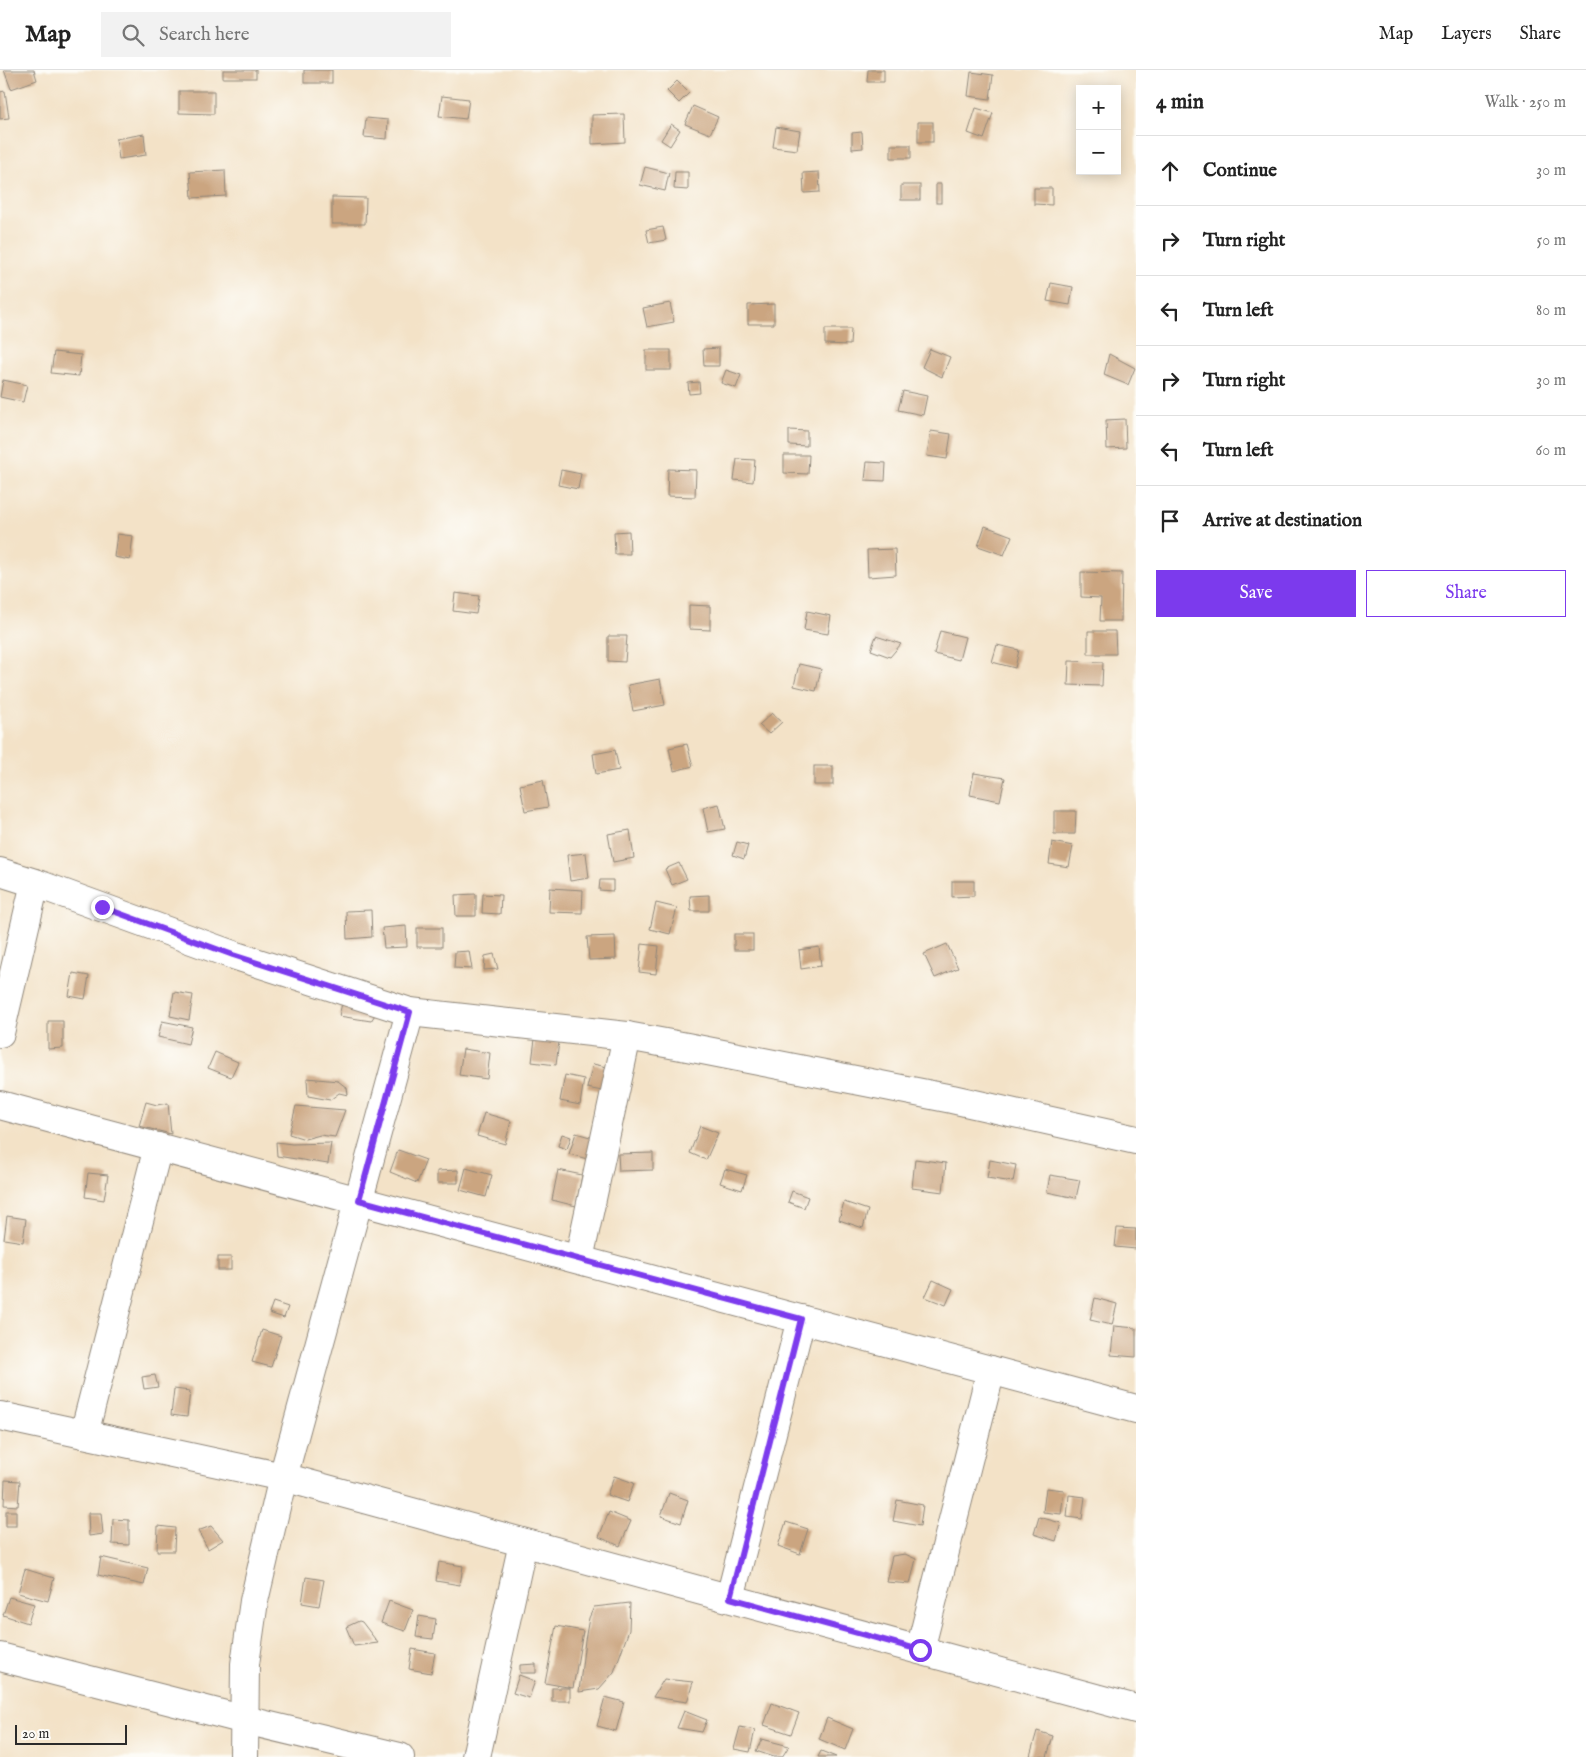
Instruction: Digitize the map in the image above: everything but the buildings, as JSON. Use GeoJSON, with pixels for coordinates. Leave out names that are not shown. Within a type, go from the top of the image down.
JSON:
{"type":"FeatureCollection","features":[{"type":"Feature","properties":{"kind":"street"},"geometry":{"type":"LineString","coordinates":[[0,872],[233,955],[410,1012],[627,1036],[952,1099],[1136,1140]]}},
{"type":"Feature","properties":{"kind":"street"},"geometry":{"type":"LineString","coordinates":[[0,1033],[35,883]]}},
{"type":"Feature","properties":{"kind":"street"},"geometry":{"type":"LineString","coordinates":[[244,1757],[245,1664],[254,1601],[283,1477],[410,1012]]}},
{"type":"Feature","properties":{"kind":"street"},"geometry":{"type":"LineString","coordinates":[[579,1259],[627,1036]]}},
{"type":"Feature","properties":{"kind":"street"},"geometry":{"type":"LineString","coordinates":[[0,1105],[1136,1409]]}},
{"type":"Feature","properties":{"kind":"street"},"geometry":{"type":"LineString","coordinates":[[84,1434],[158,1147]]}},
{"type":"Feature","properties":{"kind":"street"},"geometry":{"type":"LineString","coordinates":[[730,1598],[801,1319]]}},
{"type":"Feature","properties":{"kind":"street"},"geometry":{"type":"LineString","coordinates":[[920,1650],[992,1370]]}},
{"type":"Feature","properties":{"kind":"street"},"geometry":{"type":"LineString","coordinates":[[0,1416],[283,1477],[1136,1709]]}},
{"type":"Feature","properties":{"kind":"street"},"geometry":{"type":"LineString","coordinates":[[476,1757],[523,1542]]}},
{"type":"Feature","properties":{"kind":"street"},"geometry":{"type":"LineString","coordinates":[[0,1657],[245,1720],[400,1757]]}},
{"type":"Feature","properties":{"kind":"route"},"geometry":{"type":"LineString","coordinates":[[102,907],[233,955],[410,1012],[359,1200],[801,1319],[730,1598],[920,1650]]}}]}
